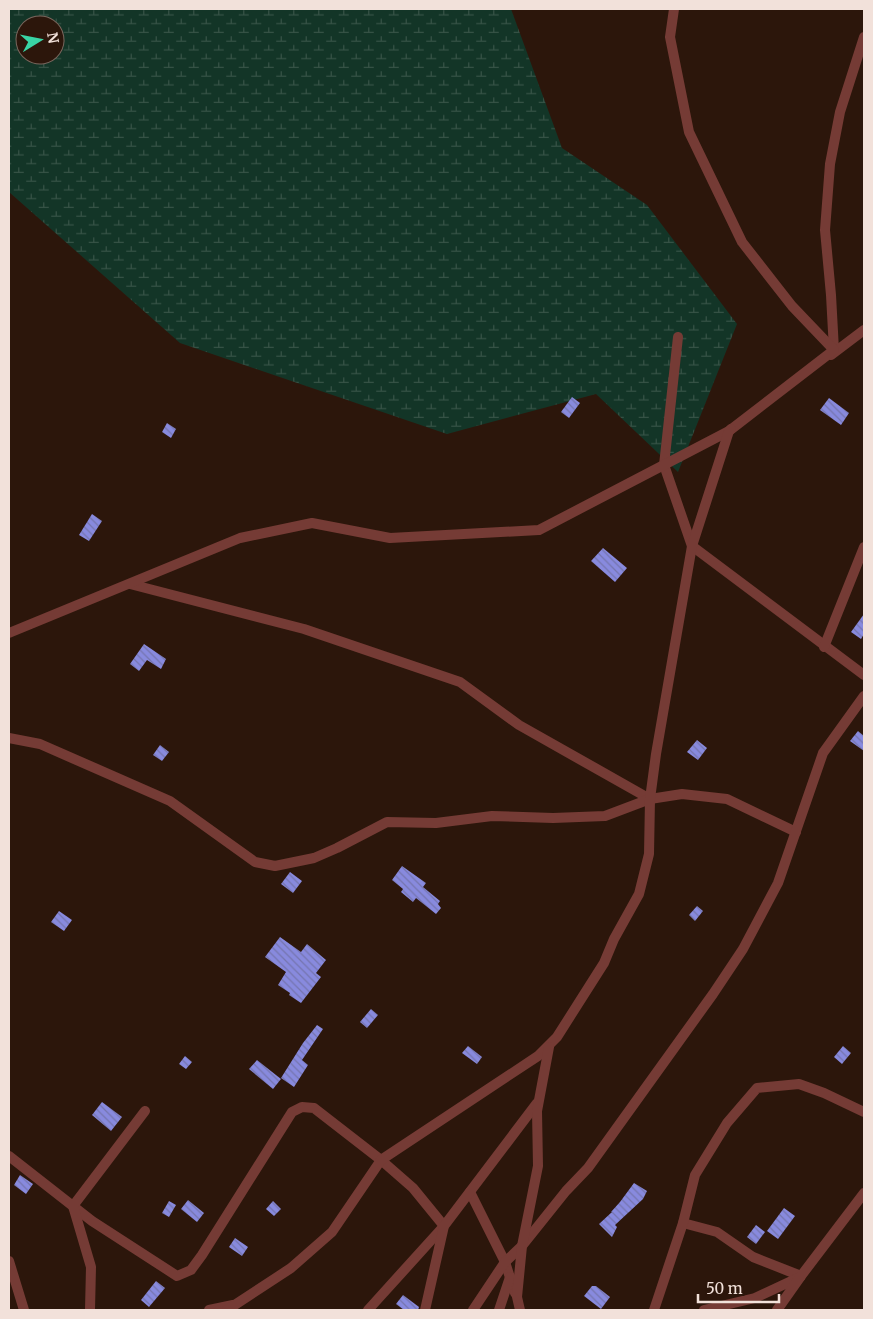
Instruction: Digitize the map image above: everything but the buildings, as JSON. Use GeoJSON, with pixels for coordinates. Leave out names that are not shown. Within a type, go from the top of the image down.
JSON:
{"type":"FeatureCollection","features":[{"type":"Feature","properties":{"kind":"street"},"geometry":{"type":"LineString","coordinates":[[674,9],[670,37],[689,132],[742,242],[792,306],[834,350]]}},
{"type":"Feature","properties":{"kind":"street"},"geometry":{"type":"LineString","coordinates":[[834,350],[825,230],[830,164],[840,112],[864,37]]}},
{"type":"Feature","properties":{"kind":"street"},"geometry":{"type":"LineString","coordinates":[[9,633],[240,538],[312,523],[390,538],[539,530],[729,431],[864,330]]}},
{"type":"Feature","properties":{"kind":"street"},"geometry":{"type":"LineString","coordinates":[[678,337],[664,465],[692,546],[864,675]]}},
{"type":"Feature","properties":{"kind":"street"},"geometry":{"type":"LineString","coordinates":[[209,1310],[232,1307],[291,1268],[332,1232],[381,1160],[549,1047],[604,963],[614,939],[639,894],[649,854],[650,799],[656,754],[692,546],[729,431],[834,350]]}},
{"type":"Feature","properties":{"kind":"street"},"geometry":{"type":"LineString","coordinates":[[824,646],[864,548]]}},
{"type":"Feature","properties":{"kind":"street"},"geometry":{"type":"LineString","coordinates":[[130,584],[304,629],[460,682],[519,725],[650,799]]}},
{"type":"Feature","properties":{"kind":"street"},"geometry":{"type":"LineString","coordinates":[[472,1310],[504,1262],[522,1246],[566,1191],[588,1168],[738,956],[778,883],[824,753],[864,696]]}},
{"type":"Feature","properties":{"kind":"street"},"geometry":{"type":"LineString","coordinates":[[9,738],[40,744],[170,801],[255,862],[275,866],[314,858],[387,822],[436,823],[492,816],[553,818],[605,816],[650,799],[682,794],[727,799],[796,832]]}},
{"type":"Feature","properties":{"kind":"street"},"geometry":{"type":"LineString","coordinates":[[517,1297],[522,1246],[538,1166],[536,1111],[549,1047]]}},
{"type":"Feature","properties":{"kind":"street"},"geometry":{"type":"LineString","coordinates":[[654,1310],[683,1223],[696,1175],[727,1123],[757,1088],[799,1084],[864,1112]]}},
{"type":"Feature","properties":{"kind":"street"},"geometry":{"type":"LineString","coordinates":[[368,1310],[444,1226],[539,1100]]}},
{"type":"Feature","properties":{"kind":"street"},"geometry":{"type":"LineString","coordinates":[[9,1157],[92,1221],[176,1276],[191,1270],[202,1255],[292,1112],[302,1107],[314,1108],[381,1160],[412,1188],[444,1226]]}},
{"type":"Feature","properties":{"kind":"street"},"geometry":{"type":"LineString","coordinates":[[73,1206],[145,1110]]}},
{"type":"Feature","properties":{"kind":"street"},"geometry":{"type":"LineString","coordinates":[[470,1192],[504,1262],[520,1310]]}},
{"type":"Feature","properties":{"kind":"street"},"geometry":{"type":"LineString","coordinates":[[778,1310],[801,1276],[864,1193]]}},
{"type":"Feature","properties":{"kind":"street"},"geometry":{"type":"LineString","coordinates":[[73,1206],[90,1267],[90,1310]]}},
{"type":"Feature","properties":{"kind":"street"},"geometry":{"type":"LineString","coordinates":[[683,1223],[717,1232],[753,1257],[801,1276]]}},
{"type":"Feature","properties":{"kind":"street"},"geometry":{"type":"LineString","coordinates":[[428,1307],[444,1226]]}},
{"type":"Feature","properties":{"kind":"street"},"geometry":{"type":"LineString","coordinates":[[9,1261],[24,1310]]}},
{"type":"Feature","properties":{"kind":"street"},"geometry":{"type":"LineString","coordinates":[[704,1310],[756,1298],[801,1276]]}},
{"type":"Feature","properties":{"kind":"street"},"geometry":{"type":"LineString","coordinates":[[499,1310],[510,1277]]}},
{"type":"Feature","properties":{"kind":"green space"},"geometry":{"type":"Polygon","coordinates":[[[9,9],[511,9],[562,148],[647,205],[737,324],[678,472],[596,394],[447,434],[180,343],[9,192],[9,9]]]}}]}
